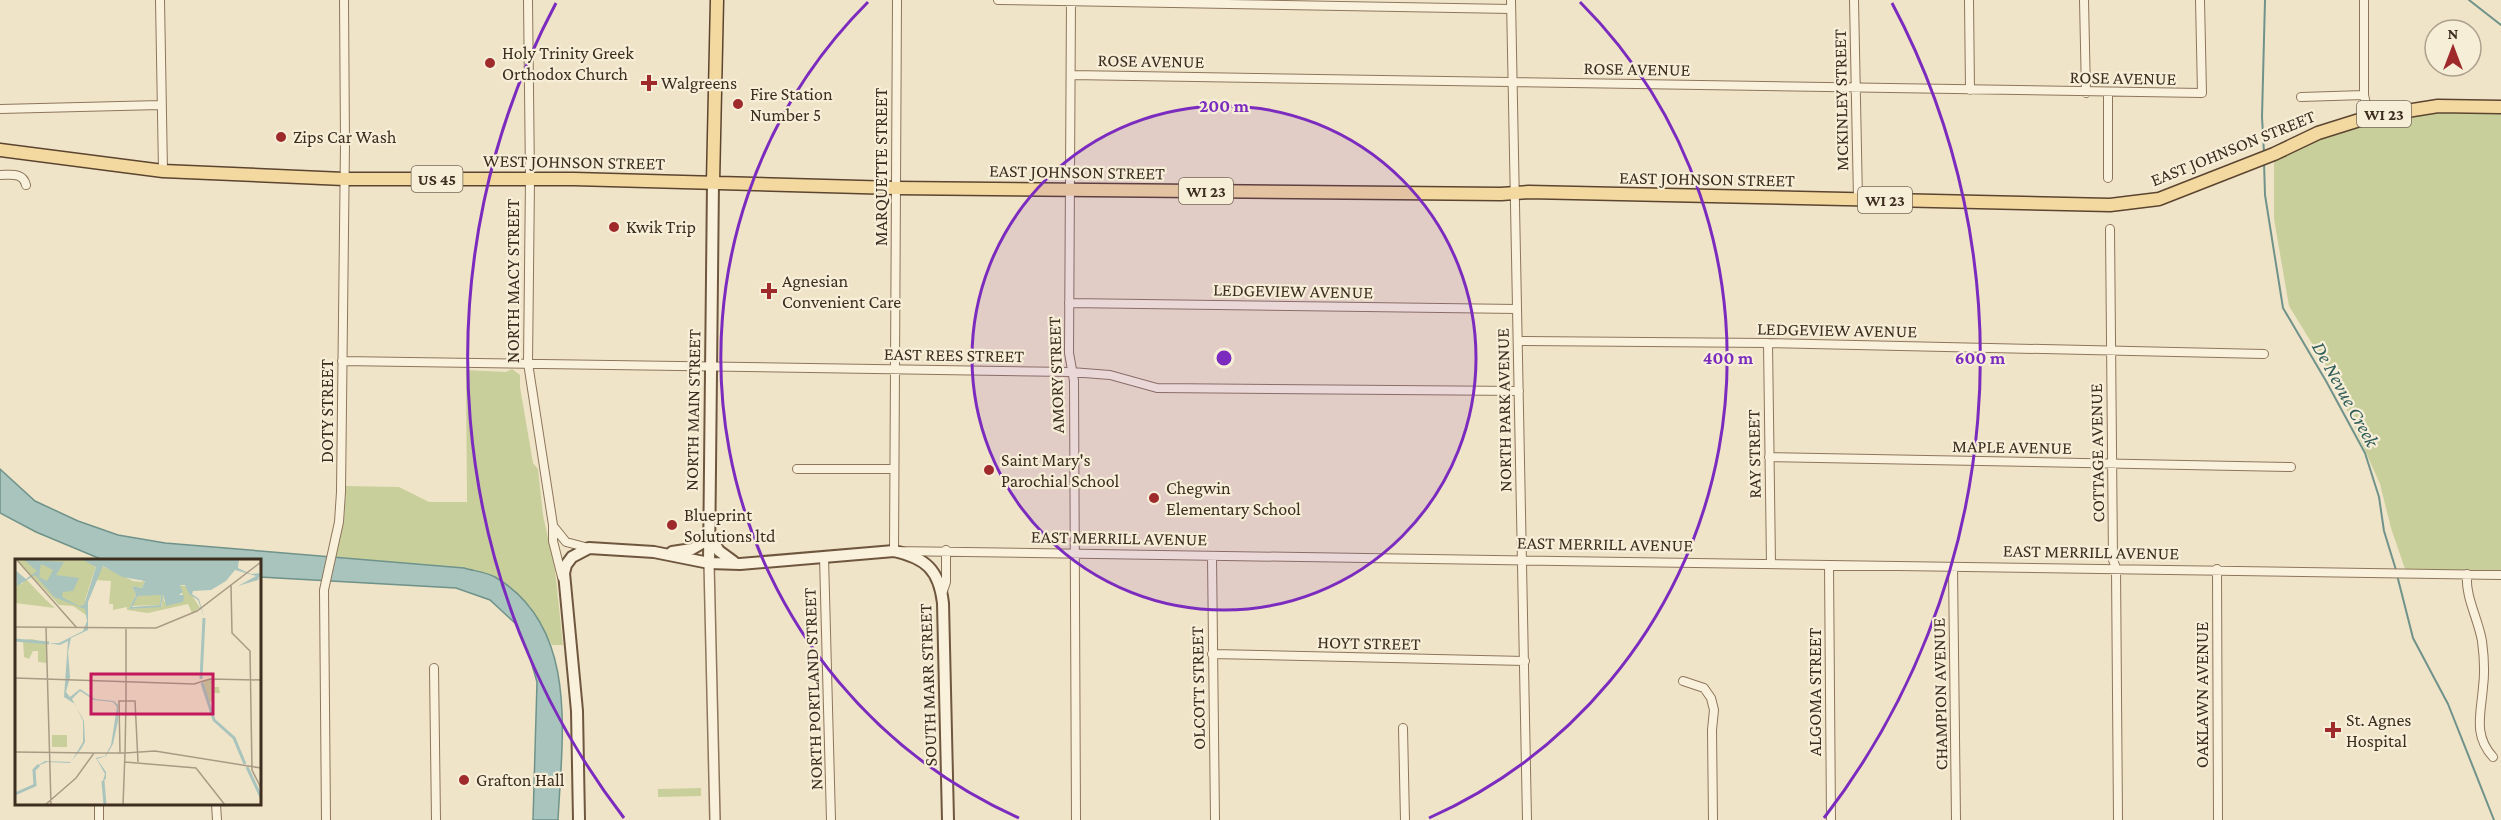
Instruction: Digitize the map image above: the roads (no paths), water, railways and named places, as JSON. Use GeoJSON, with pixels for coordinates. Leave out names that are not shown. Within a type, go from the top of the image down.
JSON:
{"type":"FeatureCollection","features":[{"type":"Feature","properties":{"kind":"main road","name":"NORTH MAIN STREET"},"geometry":{"type":"LineString","coordinates":[[709,563],[717,0]]}},
{"type":"Feature","properties":{"kind":"main road","name":"EAST JOHNSON STREET"},"geometry":{"type":"LineString","coordinates":[[896,188],[1529,192],[2110,206],[2159,199],[2274,154],[2318,133],[2369,117],[2438,106],[2501,107]]}},
{"type":"Feature","properties":{"kind":"main road","name":"WEST JOHNSON STREET"},"geometry":{"type":"LineString","coordinates":[[0,150],[83,163],[163,171],[344,179],[530,179],[896,188]]}},
{"type":"Feature","properties":{"kind":"main road"},"geometry":{"type":"LineString","coordinates":[[564,585],[564,571],[568,562],[589,548],[654,552],[685,551],[702,545],[709,536],[723,555],[740,564]]}},
{"type":"Feature","properties":{"kind":"main road"},"geometry":{"type":"LineString","coordinates":[[894,551],[916,558],[929,567],[938,578],[942,594]]}},
{"type":"Feature","properties":{"kind":"main road","name":"EAST MERRILL AVENUE"},"geometry":{"type":"LineString","coordinates":[[654,552],[709,563],[740,564],[894,551]]}},
{"type":"Feature","properties":{"kind":"main road","name":"NORTH MACY STREET"},"geometry":{"type":"LineString","coordinates":[[564,585],[577,711],[579,820]]}},
{"type":"Feature","properties":{"kind":"main road","name":"SOUTH MARR STREET"},"geometry":{"type":"LineString","coordinates":[[942,594],[948,820]]}},
{"type":"Feature","properties":{"kind":"street"},"geometry":{"type":"LineString","coordinates":[[160,0],[160,105],[163,171]]}},
{"type":"Feature","properties":{"kind":"street","name":"DOTY STREET"},"geometry":{"type":"LineString","coordinates":[[326,820],[324,590],[339,522],[341,492],[344,0]]}},
{"type":"Feature","properties":{"kind":"street","name":"NORTH MACY STREET"},"geometry":{"type":"LineString","coordinates":[[528,0],[530,179],[528,363],[553,541],[564,585]]}},
{"type":"Feature","properties":{"kind":"street","name":"MARQUETTE STREET"},"geometry":{"type":"LineString","coordinates":[[894,551],[897,0]]}},
{"type":"Feature","properties":{"kind":"street"},"geometry":{"type":"LineString","coordinates":[[998,0],[1511,4]]}},
{"type":"Feature","properties":{"kind":"street","name":"MCKINLEY STREET"},"geometry":{"type":"LineString","coordinates":[[1854,0],[1858,200]]}},
{"type":"Feature","properties":{"kind":"street"},"geometry":{"type":"LineString","coordinates":[[1969,0],[1970,90]]}},
{"type":"Feature","properties":{"kind":"street"},"geometry":{"type":"LineString","coordinates":[[2084,0],[2086,93]]}},
{"type":"Feature","properties":{"kind":"street","name":"ROSE AVENUE"},"geometry":{"type":"LineString","coordinates":[[1071,75],[1513,81],[2086,93],[2202,93],[2200,0]]}},
{"type":"Feature","properties":{"kind":"street"},"geometry":{"type":"LineString","coordinates":[[2364,0],[2364,95],[2369,117]]}},
{"type":"Feature","properties":{"kind":"street","name":"AMORY STREET"},"geometry":{"type":"LineString","coordinates":[[1071,1],[1069,353],[1074,381],[1076,820]]}},
{"type":"Feature","properties":{"kind":"street","name":"NORTH PARK AVENUE"},"geometry":{"type":"LineString","coordinates":[[1511,4],[1527,820]]}},
{"type":"Feature","properties":{"kind":"street"},"geometry":{"type":"LineString","coordinates":[[2108,93],[2108,178]]}},
{"type":"Feature","properties":{"kind":"street"},"geometry":{"type":"LineString","coordinates":[[2301,97],[2364,95]]}},
{"type":"Feature","properties":{"kind":"street"},"geometry":{"type":"LineString","coordinates":[[0,110],[160,105]]}},
{"type":"Feature","properties":{"kind":"street"},"geometry":{"type":"LineString","coordinates":[[0,175],[21,176],[26,185]]}},
{"type":"Feature","properties":{"kind":"street","name":"COTTAGE AVENUE"},"geometry":{"type":"LineString","coordinates":[[2110,229],[2118,820]]}},
{"type":"Feature","properties":{"kind":"street","name":"LEDGEVIEW AVENUE"},"geometry":{"type":"LineString","coordinates":[[1069,303],[1517,309]]}},
{"type":"Feature","properties":{"kind":"street","name":"LEDGEVIEW AVENUE"},"geometry":{"type":"LineString","coordinates":[[1518,341],[1768,343],[2264,354]]}},
{"type":"Feature","properties":{"kind":"street","name":"RAY STREET"},"geometry":{"type":"LineString","coordinates":[[1768,343],[1771,564]]}},
{"type":"Feature","properties":{"kind":"street","name":"EAST REES STREET"},"geometry":{"type":"LineString","coordinates":[[342,361],[1071,372],[1110,375],[1157,388],[1519,391]]}},
{"type":"Feature","properties":{"kind":"street","name":"MAPLE AVENUE"},"geometry":{"type":"LineString","coordinates":[[1769,457],[2291,467]]}},
{"type":"Feature","properties":{"kind":"street"},"geometry":{"type":"LineString","coordinates":[[797,469],[894,469]]}},
{"type":"Feature","properties":{"kind":"street"},"geometry":{"type":"LineString","coordinates":[[552,525],[566,542],[589,548]]}},
{"type":"Feature","properties":{"kind":"street","name":"SOUTH MARR STREET"},"geometry":{"type":"LineString","coordinates":[[942,594],[946,582],[946,550]]}},
{"type":"Feature","properties":{"kind":"street","name":"EAST MERRILL AVENUE"},"geometry":{"type":"LineString","coordinates":[[894,551],[2372,571],[2501,575]]}},
{"type":"Feature","properties":{"kind":"street","name":"OLCOTT STREET"},"geometry":{"type":"LineString","coordinates":[[1212,556],[1215,820]]}},
{"type":"Feature","properties":{"kind":"street","name":"NORTH PORTLAND STREET"},"geometry":{"type":"LineString","coordinates":[[824,557],[831,820]]}},
{"type":"Feature","properties":{"kind":"street","name":"NORTH MAIN STREET"},"geometry":{"type":"LineString","coordinates":[[709,563],[715,820]]}},
{"type":"Feature","properties":{"kind":"street","name":"ALGOMA STREET"},"geometry":{"type":"LineString","coordinates":[[1828,565],[1831,820]]}},
{"type":"Feature","properties":{"kind":"street","name":"CHAMPION AVENUE"},"geometry":{"type":"LineString","coordinates":[[1953,567],[1956,820]]}},
{"type":"Feature","properties":{"kind":"street","name":"OAKLAWN AVENUE"},"geometry":{"type":"LineString","coordinates":[[2217,569],[2218,820]]}},
{"type":"Feature","properties":{"kind":"street"},"geometry":{"type":"LineString","coordinates":[[2467,574],[2466,589],[2476,615],[2483,653],[2484,684],[2479,730],[2483,744],[2493,757]]}},
{"type":"Feature","properties":{"kind":"street","name":"HOYT STREET"},"geometry":{"type":"LineString","coordinates":[[1212,654],[1525,661]]}},
{"type":"Feature","properties":{"kind":"street"},"geometry":{"type":"LineString","coordinates":[[434,668],[436,820]]}},
{"type":"Feature","properties":{"kind":"street"},"geometry":{"type":"LineString","coordinates":[[1683,681],[1704,688],[1713,706],[1713,820]]}},
{"type":"Feature","properties":{"kind":"street"},"geometry":{"type":"LineString","coordinates":[[1403,728],[1405,820]]}},
{"type":"Feature","properties":{"kind":"street"},"geometry":{"type":"LineString","coordinates":[[216,805],[217,820]]}},
{"type":"Feature","properties":{"kind":"water"},"geometry":{"type":"Polygon","coordinates":[[[0,469],[35,501],[78,521],[118,535],[165,543],[464,568],[495,577],[522,598],[541,624],[553,654],[560,686],[562,720],[558,820],[533,820],[537,682],[528,651],[516,624],[490,600],[456,588],[261,577],[261,559],[101,559],[36,532],[0,513],[0,469]]]}},
{"type":"Feature","properties":{"kind":"waterway","name":"De Nevue Creek"},"geometry":{"type":"LineString","coordinates":[[2264,153],[2262,117],[2265,0]]}},
{"type":"Feature","properties":{"kind":"waterway"},"geometry":{"type":"LineString","coordinates":[[2469,0],[2501,25]]}},
{"type":"Feature","properties":{"kind":"waterway","name":"De Nevue Creek"},"geometry":{"type":"LineString","coordinates":[[2264,162],[2265,195],[2283,308],[2365,453],[2379,497],[2384,531],[2396,570]]}},
{"type":"Feature","properties":{"kind":"waterway","name":"De Nevue Creek"},"geometry":{"type":"LineString","coordinates":[[2397,575],[2413,638],[2448,704],[2494,820]]}},
{"type":"Feature","properties":{"kind":"place","name":"Holy Trinity Greek Orthodox Church"},"geometry":{"type":"Point","coordinates":[490,63]}},
{"type":"Feature","properties":{"kind":"place","name":"Walgreens"},"geometry":{"type":"Point","coordinates":[649,83]}},
{"type":"Feature","properties":{"kind":"place","name":"Fire Station Number 5"},"geometry":{"type":"Point","coordinates":[738,104]}},
{"type":"Feature","properties":{"kind":"place","name":"Zips Car Wash"},"geometry":{"type":"Point","coordinates":[281,137]}},
{"type":"Feature","properties":{"kind":"place","name":"Kwik Trip"},"geometry":{"type":"Point","coordinates":[614,227]}},
{"type":"Feature","properties":{"kind":"place","name":"Agnesian Convenient Care"},"geometry":{"type":"Point","coordinates":[769,291]}},
{"type":"Feature","properties":{"kind":"place","name":"Saint Mary's Parochial School"},"geometry":{"type":"Point","coordinates":[989,470]}},
{"type":"Feature","properties":{"kind":"place","name":"Chegwin Elementary School"},"geometry":{"type":"Point","coordinates":[1154,498]}},
{"type":"Feature","properties":{"kind":"place","name":"Blueprint Solutions ltd"},"geometry":{"type":"Point","coordinates":[672,525]}},
{"type":"Feature","properties":{"kind":"place","name":"St. Agnes Hospital"},"geometry":{"type":"Point","coordinates":[2333,730]}},
{"type":"Feature","properties":{"kind":"place","name":"Grafton Hall"},"geometry":{"type":"Point","coordinates":[464,780]}}]}
